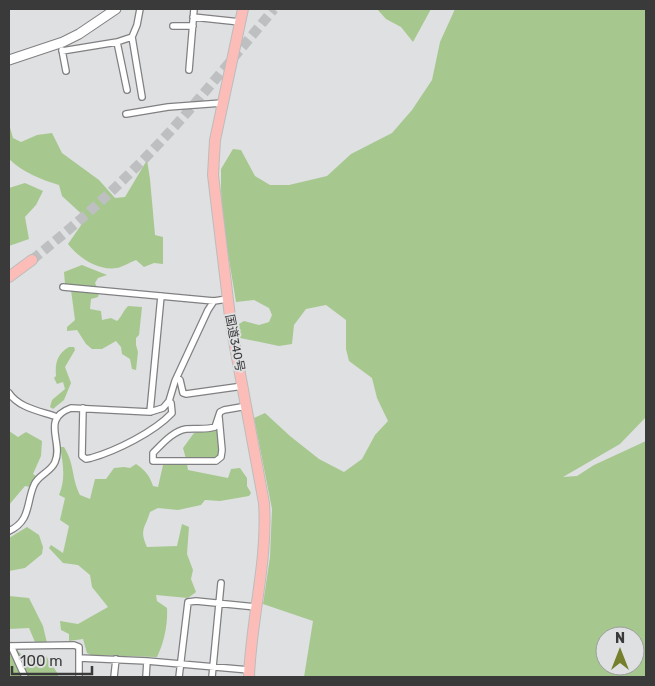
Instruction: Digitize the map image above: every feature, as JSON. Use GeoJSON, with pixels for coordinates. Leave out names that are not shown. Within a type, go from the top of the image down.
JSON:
{"type":"FeatureCollection","features":[{"type":"Feature","properties":{"kind":"highway","name":"国道340号"},"geometry":{"type":"LineString","coordinates":[[243,9],[215,140],[213,175],[227,300],[262,488],[265,516],[264,546],[249,673]]}},
{"type":"Feature","properties":{"kind":"highway"},"geometry":{"type":"LineString","coordinates":[[9,277],[32,260]]}},
{"type":"Feature","properties":{"kind":"street"},"geometry":{"type":"LineString","coordinates":[[60,48],[116,9]]}},
{"type":"Feature","properties":{"kind":"street"},"geometry":{"type":"LineString","coordinates":[[140,9],[137,25],[132,36],[142,97]]}},
{"type":"Feature","properties":{"kind":"street"},"geometry":{"type":"LineString","coordinates":[[190,70],[194,9]]}},
{"type":"Feature","properties":{"kind":"street"},"geometry":{"type":"LineString","coordinates":[[193,17],[240,22]]}},
{"type":"Feature","properties":{"kind":"street"},"geometry":{"type":"LineString","coordinates":[[173,26],[193,26]]}},
{"type":"Feature","properties":{"kind":"street"},"geometry":{"type":"LineString","coordinates":[[9,60],[60,48],[117,42],[132,36]]}},
{"type":"Feature","properties":{"kind":"street"},"geometry":{"type":"LineString","coordinates":[[117,42],[127,90]]}},
{"type":"Feature","properties":{"kind":"street"},"geometry":{"type":"LineString","coordinates":[[60,48],[66,71]]}},
{"type":"Feature","properties":{"kind":"street"},"geometry":{"type":"LineString","coordinates":[[126,114],[168,107],[222,103]]}},
{"type":"Feature","properties":{"kind":"street"},"geometry":{"type":"LineString","coordinates":[[64,287],[214,302],[227,300]]}},
{"type":"Feature","properties":{"kind":"street"},"geometry":{"type":"LineString","coordinates":[[150,412],[161,296]]}},
{"type":"Feature","properties":{"kind":"street"},"geometry":{"type":"LineString","coordinates":[[9,531],[23,519],[27,512],[34,486],[56,461],[54,426],[57,418],[71,408],[150,412],[162,408],[169,401],[177,377],[208,310],[214,302]]}},
{"type":"Feature","properties":{"kind":"street"},"geometry":{"type":"LineString","coordinates":[[177,377],[180,380],[183,393],[186,394],[243,386]]}},
{"type":"Feature","properties":{"kind":"street"},"geometry":{"type":"LineString","coordinates":[[9,393],[13,399],[32,409],[57,418]]}},
{"type":"Feature","properties":{"kind":"street"},"geometry":{"type":"LineString","coordinates":[[83,408],[82,456],[86,459],[130,442],[158,425],[172,412],[169,401]]}},
{"type":"Feature","properties":{"kind":"street"},"geometry":{"type":"LineString","coordinates":[[219,417],[222,450],[221,457],[216,461],[153,461],[153,453],[174,433],[184,429],[215,427],[220,412],[247,406]]}},
{"type":"Feature","properties":{"kind":"street"},"geometry":{"type":"LineString","coordinates":[[212,677],[221,583]]}},
{"type":"Feature","properties":{"kind":"street"},"geometry":{"type":"LineString","coordinates":[[179,677],[186,604],[191,601],[256,607]]}},
{"type":"Feature","properties":{"kind":"street"},"geometry":{"type":"LineString","coordinates":[[25,677],[10,646],[74,645],[79,647],[79,677]]}},
{"type":"Feature","properties":{"kind":"street"},"geometry":{"type":"LineString","coordinates":[[79,658],[147,661],[213,667],[249,673]]}},
{"type":"Feature","properties":{"kind":"street"},"geometry":{"type":"LineString","coordinates":[[114,677],[116,659]]}},
{"type":"Feature","properties":{"kind":"street"},"geometry":{"type":"LineString","coordinates":[[146,677],[147,661]]}},
{"type":"Feature","properties":{"kind":"green space"},"geometry":{"type":"Polygon","coordinates":[[[377,9],[431,9],[413,42],[401,27],[386,19],[377,9]]]}},
{"type":"Feature","properties":{"kind":"green space"},"geometry":{"type":"Polygon","coordinates":[[[455,9],[646,9],[646,417],[620,444],[563,477],[577,476],[594,465],[646,441],[646,677],[304,677],[313,621],[263,604],[270,557],[272,509],[254,418],[265,413],[319,459],[344,472],[362,459],[375,435],[388,421],[377,398],[372,378],[349,361],[346,349],[346,320],[326,305],[306,309],[294,325],[292,344],[279,346],[240,338],[239,324],[244,321],[259,325],[269,322],[272,315],[269,308],[254,300],[236,302],[222,217],[221,169],[233,149],[241,150],[255,176],[270,185],[289,185],[327,176],[351,154],[392,133],[412,110],[432,80],[440,42],[455,9]]]}},
{"type":"Feature","properties":{"kind":"green space"},"geometry":{"type":"Polygon","coordinates":[[[9,124],[13,138],[21,142],[37,135],[52,133],[62,153],[99,180],[115,198],[125,197],[147,160],[155,235],[163,237],[163,264],[154,263],[144,267],[136,260],[119,267],[110,268],[96,265],[83,259],[68,244],[86,218],[62,196],[59,185],[32,175],[9,159],[9,124]]]}},
{"type":"Feature","properties":{"kind":"green space"},"geometry":{"type":"Polygon","coordinates":[[[25,183],[43,191],[36,205],[25,217],[29,239],[9,246],[9,188],[25,183]]]}},
{"type":"Feature","properties":{"kind":"green space"},"geometry":{"type":"Polygon","coordinates":[[[82,265],[107,275],[98,278],[95,283],[99,292],[98,297],[91,299],[90,309],[101,311],[102,320],[111,318],[117,321],[128,306],[142,307],[139,335],[136,338],[138,352],[136,370],[132,369],[130,359],[122,354],[121,347],[116,341],[102,349],[92,349],[86,344],[77,330],[67,331],[67,327],[75,320],[71,290],[65,284],[64,272],[82,265]]]}},
{"type":"Feature","properties":{"kind":"green space"},"geometry":{"type":"Polygon","coordinates":[[[69,347],[74,347],[75,350],[65,367],[71,383],[64,400],[53,409],[50,407],[52,400],[65,389],[63,382],[57,384],[54,378],[56,376],[57,363],[59,356],[69,347]]]}},
{"type":"Feature","properties":{"kind":"green space"},"geometry":{"type":"Polygon","coordinates":[[[216,430],[218,432],[220,450],[218,457],[214,459],[186,459],[183,448],[194,433],[216,430]]]}},
{"type":"Feature","properties":{"kind":"green space"},"geometry":{"type":"Polygon","coordinates":[[[9,431],[18,437],[26,432],[42,441],[41,456],[33,474],[36,476],[30,487],[25,486],[9,505],[9,431]]]}},
{"type":"Feature","properties":{"kind":"green space"},"geometry":{"type":"Polygon","coordinates":[[[60,447],[64,447],[72,465],[80,495],[90,499],[95,479],[106,479],[114,468],[130,468],[136,464],[147,474],[153,486],[158,487],[163,465],[187,464],[188,470],[228,478],[231,469],[240,468],[247,478],[247,486],[251,493],[249,496],[220,501],[205,500],[201,505],[178,510],[158,508],[150,512],[143,532],[147,547],[177,546],[182,524],[189,527],[187,554],[193,570],[191,579],[196,592],[188,598],[156,595],[157,601],[167,608],[165,633],[157,657],[91,655],[87,653],[83,639],[69,641],[69,634],[61,630],[60,621],[78,624],[108,607],[92,587],[90,575],[78,565],[63,563],[49,548],[51,545],[63,553],[69,526],[60,520],[65,498],[59,495],[63,477],[60,447]]]}},
{"type":"Feature","properties":{"kind":"green space"},"geometry":{"type":"Polygon","coordinates":[[[27,527],[39,535],[43,547],[42,554],[25,568],[9,571],[9,538],[27,527]]]}},
{"type":"Feature","properties":{"kind":"green space"},"geometry":{"type":"Polygon","coordinates":[[[9,596],[29,598],[43,626],[47,643],[35,642],[29,628],[9,629],[9,596]]]}},
{"type":"Feature","properties":{"kind":"green space"},"geometry":{"type":"Polygon","coordinates":[[[9,650],[17,650],[22,655],[46,656],[58,677],[9,677],[9,650]]]}},
{"type":"Feature","properties":{"kind":"tunnel"},"geometry":{"type":"LineString","coordinates":[[32,260],[92,210],[146,157],[202,95],[274,9]]}}]}
